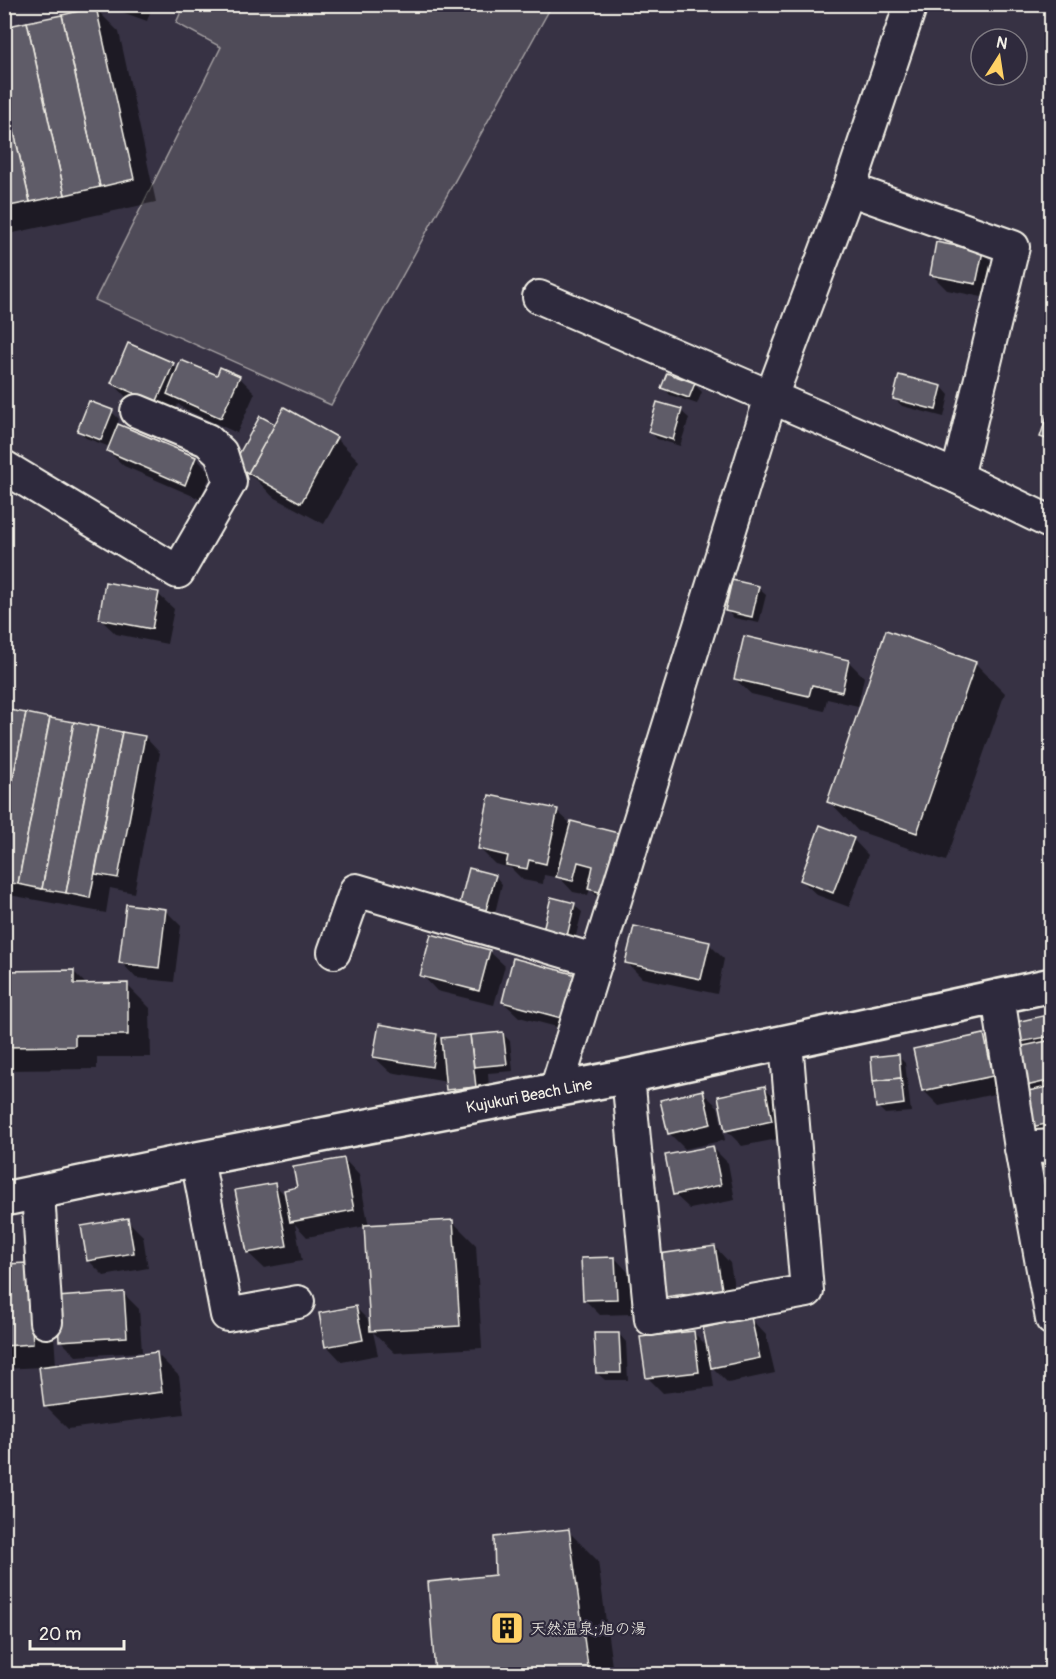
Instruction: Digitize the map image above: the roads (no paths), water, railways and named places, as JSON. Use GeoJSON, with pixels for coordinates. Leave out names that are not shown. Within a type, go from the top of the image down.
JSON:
{"type":"FeatureCollection","features":[{"type":"Feature","properties":{"kind":"main road","name":"Kujukuri Beach Line"},"geometry":{"type":"LineString","coordinates":[[4,1199],[197,1159],[628,1076],[1052,985]]}},
{"type":"Feature","properties":{"kind":"street"},"geometry":{"type":"LineString","coordinates":[[556,1090],[771,398],[849,189],[911,4]]}},
{"type":"Feature","properties":{"kind":"street"},"geometry":{"type":"LineString","coordinates":[[849,189],[1013,247],[957,477]]}},
{"type":"Feature","properties":{"kind":"street"},"geometry":{"type":"LineString","coordinates":[[539,297],[957,477],[1052,523]]}},
{"type":"Feature","properties":{"kind":"street"},"geometry":{"type":"LineString","coordinates":[[4,467],[178,572],[230,482],[221,453],[207,440],[137,411]]}},
{"type":"Feature","properties":{"kind":"street"},"geometry":{"type":"LineString","coordinates":[[334,951],[356,890],[597,962]]}},
{"type":"Feature","properties":{"kind":"street"},"geometry":{"type":"LineString","coordinates":[[998,996],[1021,1148],[1052,1319]]}},
{"type":"Feature","properties":{"kind":"street"},"geometry":{"type":"LineString","coordinates":[[628,1076],[651,1319],[807,1291],[786,1042]]}},
{"type":"Feature","properties":{"kind":"street"},"geometry":{"type":"LineString","coordinates":[[1021,1148],[1052,1146]]}},
{"type":"Feature","properties":{"kind":"street"},"geometry":{"type":"LineString","coordinates":[[197,1159],[227,1315],[298,1302]]}},
{"type":"Feature","properties":{"kind":"street"},"geometry":{"type":"LineString","coordinates":[[38,1192],[45,1322]]}},
{"type":"Feature","properties":{"kind":"place","name":"天然温泉;旭の湯"},"geometry":{"type":"Point","coordinates":[507,1628]}}]}
